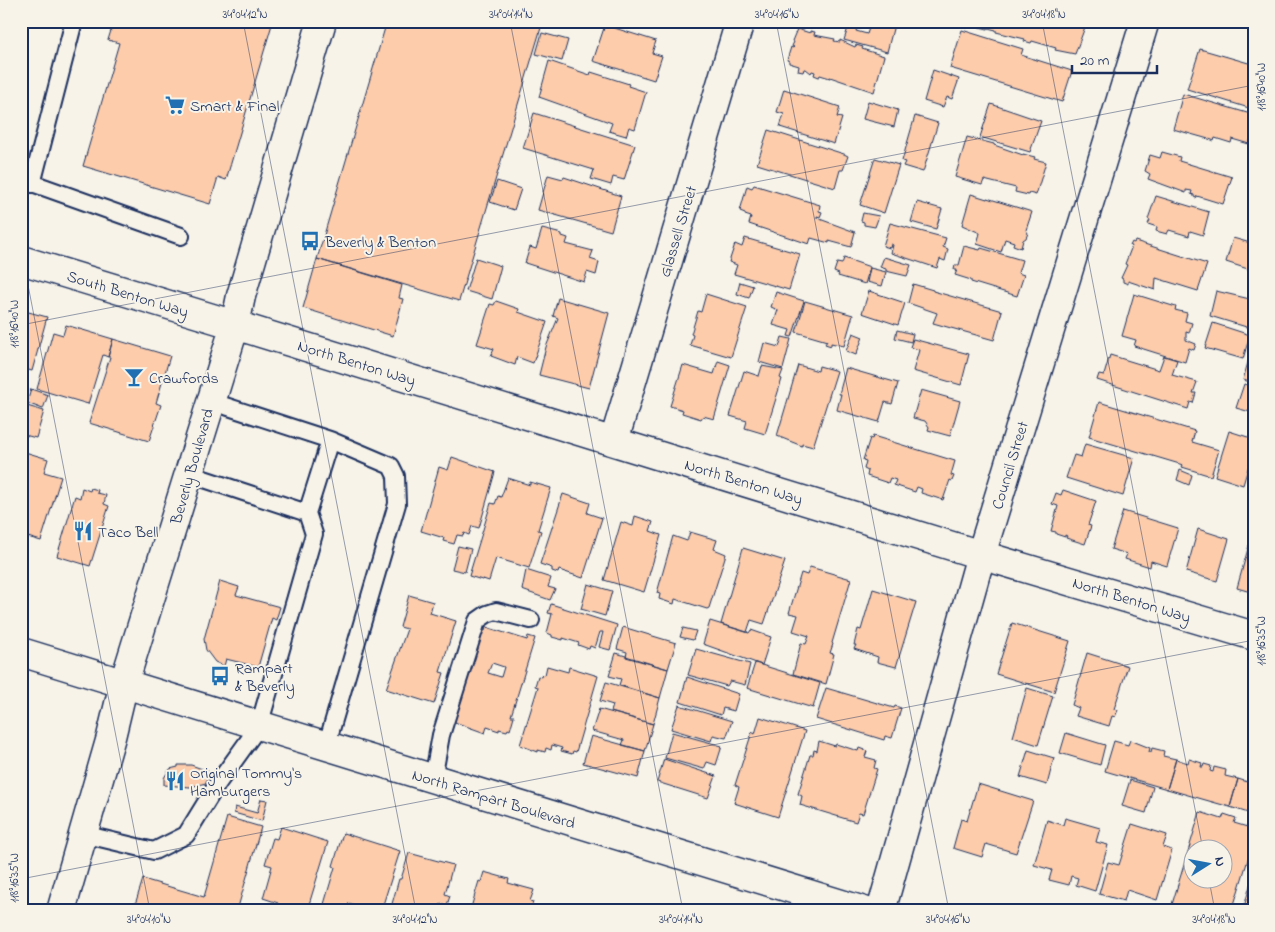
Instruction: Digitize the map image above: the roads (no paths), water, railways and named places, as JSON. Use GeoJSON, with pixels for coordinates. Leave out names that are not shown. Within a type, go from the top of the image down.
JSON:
{"type":"FeatureCollection","features":[{"type":"Feature","properties":{"kind":"street","name":"Beverly Boulevard"},"geometry":{"type":"LineString","coordinates":[[61,911],[111,738],[124,683],[235,325],[241,296],[322,21]]}},
{"type":"Feature","properties":{"kind":"street","name":"Glassell Street"},"geometry":{"type":"LineString","coordinates":[[614,441],[740,21]]}},
{"type":"Feature","properties":{"kind":"street","name":"Council Street"},"geometry":{"type":"LineString","coordinates":[[881,911],[981,555],[1145,21]]}},
{"type":"Feature","properties":{"kind":"street","name":"South Benton Way"},"geometry":{"type":"LineString","coordinates":[[21,260],[235,325]]}},
{"type":"Feature","properties":{"kind":"street","name":"North Benton Way"},"geometry":{"type":"LineString","coordinates":[[235,325],[981,555],[1254,636]]}},
{"type":"Feature","properties":{"kind":"street","name":"North Rampart Boulevard"},"geometry":{"type":"LineString","coordinates":[[21,652],[864,911]]}},
{"type":"Feature","properties":{"kind":"lane"},"geometry":{"type":"LineString","coordinates":[[74,21],[27,181],[181,236]]}},
{"type":"Feature","properties":{"kind":"lane"},"geometry":{"type":"LineString","coordinates":[[210,401],[330,440],[391,466],[396,476],[397,504],[326,747]]}},
{"type":"Feature","properties":{"kind":"lane"},"geometry":{"type":"LineString","coordinates":[[83,834],[154,851],[186,835],[218,783],[258,726],[314,534],[307,513],[330,440]]}},
{"type":"Feature","properties":{"kind":"lane"},"geometry":{"type":"LineString","coordinates":[[189,474],[307,513]]}},
{"type":"Feature","properties":{"kind":"lane"},"geometry":{"type":"LineString","coordinates":[[433,779],[442,735],[477,621],[487,614],[496,611],[531,620]]}},
{"type":"Feature","properties":{"kind":"place","name":"Smart & Final"},"geometry":{"type":"Point","coordinates":[175,105]}},
{"type":"Feature","properties":{"kind":"place","name":"Beverly & Benton"},"geometry":{"type":"Point","coordinates":[310,241]}},
{"type":"Feature","properties":{"kind":"place","name":"Crawfords"},"geometry":{"type":"Point","coordinates":[134,377]}},
{"type":"Feature","properties":{"kind":"place","name":"Taco Bell"},"geometry":{"type":"Point","coordinates":[83,531]}},
{"type":"Feature","properties":{"kind":"place","name":"Rampart & Beverly"},"geometry":{"type":"Point","coordinates":[220,676]}},
{"type":"Feature","properties":{"kind":"place","name":"Original Tommy's Hamburgers"},"geometry":{"type":"Point","coordinates":[175,781]}}]}
